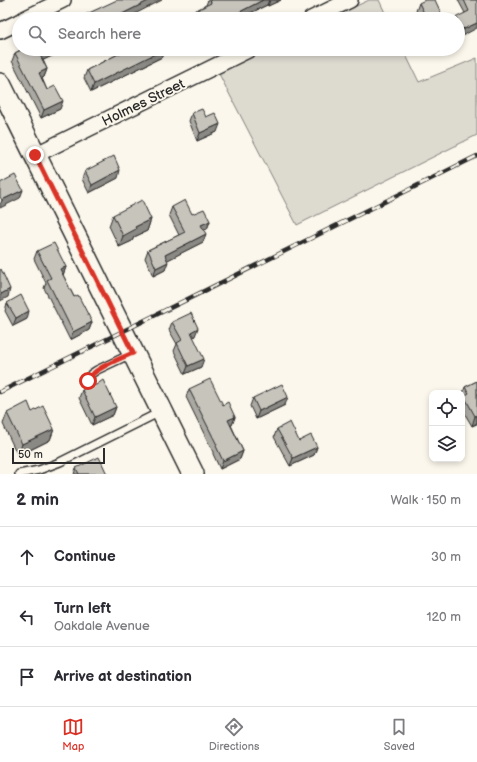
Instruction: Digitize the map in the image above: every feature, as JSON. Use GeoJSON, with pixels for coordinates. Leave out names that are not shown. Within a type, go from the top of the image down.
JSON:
{"type":"FeatureCollection","features":[{"type":"Feature","properties":{"kind":"street"},"geometry":{"type":"LineString","coordinates":[[38,12],[63,0]]}},
{"type":"Feature","properties":{"kind":"street"},"geometry":{"type":"LineString","coordinates":[[326,12],[350,0]]}},
{"type":"Feature","properties":{"kind":"street"},"geometry":{"type":"LineString","coordinates":[[0,31],[12,25]]}},
{"type":"Feature","properties":{"kind":"street","name":"Holmes Street"},"geometry":{"type":"LineString","coordinates":[[35,155],[236,56]]}},
{"type":"Feature","properties":{"kind":"street"},"geometry":{"type":"LineString","coordinates":[[0,84],[193,474]]}},
{"type":"Feature","properties":{"kind":"lane"},"geometry":{"type":"LineString","coordinates":[[91,390],[88,381],[91,374],[133,353]]}},
{"type":"Feature","properties":{"kind":"lane"},"geometry":{"type":"LineString","coordinates":[[19,474],[39,470],[60,462],[162,411]]}},
{"type":"Feature","properties":{"kind":"shaded area"},"geometry":{"type":"Polygon","coordinates":[[[369,0],[379,0],[385,12],[344,12],[369,0]]]}},
{"type":"Feature","properties":{"kind":"shaded area"},"geometry":{"type":"Polygon","coordinates":[[[252,56],[406,56],[419,82],[477,58],[477,135],[297,225],[218,72],[252,56]]]}},
{"type":"Feature","properties":{"kind":"building"},"geometry":{"type":"Polygon","coordinates":[[[117,0],[150,0],[126,12],[91,12],[117,0]]]}},
{"type":"Feature","properties":{"kind":"building"},"geometry":{"type":"Polygon","coordinates":[[[210,0],[263,0],[240,12],[193,12],[211,3],[210,0]]]}},
{"type":"Feature","properties":{"kind":"building"},"geometry":{"type":"Polygon","coordinates":[[[425,0],[435,0],[441,12],[424,12],[419,3],[425,0]]]}},
{"type":"Feature","properties":{"kind":"building"},"geometry":{"type":"Polygon","coordinates":[[[464,0],[477,0],[477,23],[465,29],[465,13],[469,11],[464,0]]]}},
{"type":"Feature","properties":{"kind":"building"},"geometry":{"type":"Polygon","coordinates":[[[17,56],[40,56],[47,69],[39,73],[47,90],[55,86],[63,101],[44,110],[17,56]]]}},
{"type":"Feature","properties":{"kind":"building"},"geometry":{"type":"Polygon","coordinates":[[[114,56],[151,56],[94,84],[87,70],[114,56]]]}},
{"type":"Feature","properties":{"kind":"building"},"geometry":{"type":"Polygon","coordinates":[[[202,109],[206,117],[215,113],[220,124],[200,133],[192,113],[202,109]]]}},
{"type":"Feature","properties":{"kind":"building"},"geometry":{"type":"Polygon","coordinates":[[[114,156],[120,170],[92,185],[85,171],[114,156]]]}},
{"type":"Feature","properties":{"kind":"building"},"geometry":{"type":"Polygon","coordinates":[[[15,175],[23,190],[2,200],[0,197],[0,183],[15,175]]]}},
{"type":"Feature","properties":{"kind":"building"},"geometry":{"type":"Polygon","coordinates":[[[142,200],[151,219],[135,227],[136,229],[123,236],[113,215],[142,200]]]}},
{"type":"Feature","properties":{"kind":"building"},"geometry":{"type":"Polygon","coordinates":[[[185,200],[192,214],[204,209],[210,221],[201,225],[206,234],[165,255],[168,262],[156,268],[148,250],[185,232],[172,207],[185,200]]]}},
{"type":"Feature","properties":{"kind":"building"},"geometry":{"type":"Polygon","coordinates":[[[54,243],[66,267],[60,269],[74,297],[78,295],[92,322],[73,332],[47,280],[51,278],[37,251],[54,243]]]}},
{"type":"Feature","properties":{"kind":"building"},"geometry":{"type":"Polygon","coordinates":[[[1,269],[10,289],[1,294],[0,270],[1,269]]]}},
{"type":"Feature","properties":{"kind":"building"},"geometry":{"type":"Polygon","coordinates":[[[21,295],[29,311],[16,318],[7,303],[21,295]]]}},
{"type":"Feature","properties":{"kind":"building"},"geometry":{"type":"Polygon","coordinates":[[[191,313],[198,328],[191,332],[204,359],[188,366],[177,343],[182,340],[172,322],[191,313]]]}},
{"type":"Feature","properties":{"kind":"building"},"geometry":{"type":"Polygon","coordinates":[[[210,379],[223,405],[228,402],[235,417],[228,420],[243,451],[223,461],[216,446],[217,445],[189,389],[210,379]]]}},
{"type":"Feature","properties":{"kind":"building"},"geometry":{"type":"Polygon","coordinates":[[[103,380],[116,407],[95,417],[82,390],[92,385],[96,385],[103,380]]]}},
{"type":"Feature","properties":{"kind":"building"},"geometry":{"type":"Polygon","coordinates":[[[477,381],[477,415],[475,416],[465,398],[465,395],[469,393],[465,387],[477,381]]]}},
{"type":"Feature","properties":{"kind":"building"},"geometry":{"type":"Polygon","coordinates":[[[282,384],[288,397],[259,411],[253,398],[282,384]]]}},
{"type":"Feature","properties":{"kind":"building"},"geometry":{"type":"Polygon","coordinates":[[[28,402],[32,412],[43,406],[54,429],[22,444],[7,413],[28,402]]]}},
{"type":"Feature","properties":{"kind":"building"},"geometry":{"type":"Polygon","coordinates":[[[290,422],[299,441],[311,435],[317,447],[293,458],[277,429],[290,422]]]}},
{"type":"Feature","properties":{"kind":"building"},"geometry":{"type":"Polygon","coordinates":[[[99,457],[107,474],[79,474],[76,468],[99,457]]]}},
{"type":"Feature","properties":{"kind":"railway"},"geometry":{"type":"LineString","coordinates":[[0,392],[477,156]]}},
{"type":"Feature","properties":{"kind":"route"},"geometry":{"type":"LineString","coordinates":[[35,155],[133,353],[97,370],[91,374],[88,381]]}}]}
